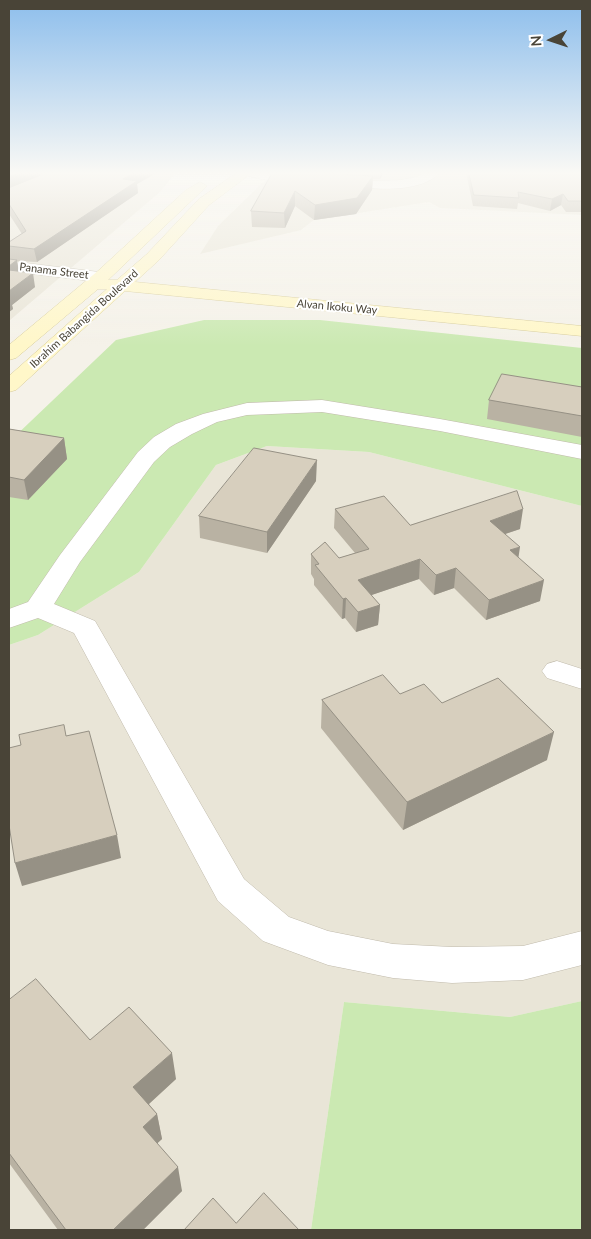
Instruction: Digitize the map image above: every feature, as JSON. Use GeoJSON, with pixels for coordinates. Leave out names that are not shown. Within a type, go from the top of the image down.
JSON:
{"type":"FeatureCollection","features":[{"type":"Feature","properties":{"kind":"street","name":"Ibrahim Babangida Boulevard"},"geometry":{"type":"LineString","coordinates":[[9,354],[99,278],[135,246],[149,230]]}},
{"type":"Feature","properties":{"kind":"street","name":"Ibrahim Babangida Boulevard"},"geometry":{"type":"LineString","coordinates":[[9,386],[128,281],[172,275],[192,230]]}},
{"type":"Feature","properties":{"kind":"street","name":"Panama Street"},"geometry":{"type":"LineString","coordinates":[[9,266],[99,278]]}},
{"type":"Feature","properties":{"kind":"street","name":"Alvan Ikoku Way"},"geometry":{"type":"LineString","coordinates":[[172,275],[582,331]]}},
{"type":"Feature","properties":{"kind":"street","name":"Alvan Ikoku Way"},"geometry":{"type":"LineString","coordinates":[[99,278],[128,281],[172,275],[582,316]]}},
{"type":"Feature","properties":{"kind":"street"},"geometry":{"type":"LineString","coordinates":[[96,309],[144,295],[172,275]]}},
{"type":"Feature","properties":{"kind":"street"},"geometry":{"type":"LineString","coordinates":[[582,452],[322,406],[247,409],[210,418],[184,428],[162,442],[146,457],[69,560],[24,614],[85,627],[231,890],[276,929],[338,950],[393,961],[452,965],[523,963],[582,948]]}},
{"type":"Feature","properties":{"kind":"shaded area"},"geometry":{"type":"Polygon","coordinates":[[[9,230],[116,230],[9,321],[9,230]]]}},
{"type":"Feature","properties":{"kind":"shaded area"},"geometry":{"type":"Polygon","coordinates":[[[216,230],[301,230],[301,230],[200,254],[216,230]]]}},
{"type":"Feature","properties":{"kind":"shaded area"},"geometry":{"type":"Polygon","coordinates":[[[267,446],[369,452],[582,506],[582,1001],[510,1017],[344,1002],[311,1230],[9,1230],[9,645],[38,635],[139,572],[216,465],[267,446]]]}},
{"type":"Feature","properties":{"kind":"green space"},"geometry":{"type":"Polygon","coordinates":[[[204,320],[320,320],[582,348],[582,506],[369,452],[267,446],[216,465],[139,572],[38,635],[9,645],[9,442],[116,340],[204,320]]]}},
{"type":"Feature","properties":{"kind":"green space"},"geometry":{"type":"Polygon","coordinates":[[[582,1001],[582,1230],[311,1230],[344,1002],[510,1017],[582,1001]]]}},
{"type":"Feature","properties":{"kind":"building"},"geometry":{"type":"Polygon","coordinates":[[[63,230],[34,249],[9,246],[9,242],[26,231],[63,230]]]}},
{"type":"Feature","properties":{"kind":"building"},"geometry":{"type":"Polygon","coordinates":[[[9,259],[17,260],[9,266],[9,259]]]}},
{"type":"Feature","properties":{"kind":"building"},"geometry":{"type":"Polygon","coordinates":[[[9,270],[33,273],[9,291],[9,270]]]}},
{"type":"Feature","properties":{"kind":"building"},"geometry":{"type":"Polygon","coordinates":[[[502,374],[582,387],[582,416],[489,400],[502,374]]]}},
{"type":"Feature","properties":{"kind":"building"},"geometry":{"type":"Polygon","coordinates":[[[9,429],[64,438],[24,480],[9,477],[9,429]]]}},
{"type":"Feature","properties":{"kind":"building"},"geometry":{"type":"Polygon","coordinates":[[[254,448],[317,460],[267,532],[199,516],[254,448]]]}},
{"type":"Feature","properties":{"kind":"building"},"geometry":{"type":"Polygon","coordinates":[[[517,491],[523,509],[490,521],[520,547],[510,550],[544,580],[489,600],[456,568],[436,575],[420,559],[358,580],[380,605],[358,612],[346,598],[343,599],[315,565],[319,564],[311,554],[325,542],[339,558],[369,549],[335,509],[384,496],[410,525],[517,491]]]}},
{"type":"Feature","properties":{"kind":"building"},"geometry":{"type":"Polygon","coordinates":[[[383,675],[400,694],[424,684],[442,703],[498,678],[554,732],[407,802],[322,700],[383,675]]]}},
{"type":"Feature","properties":{"kind":"building"},"geometry":{"type":"Polygon","coordinates":[[[64,725],[66,736],[89,731],[117,835],[15,863],[9,825],[9,748],[21,745],[19,735],[64,725]]]}},
{"type":"Feature","properties":{"kind":"building"},"geometry":{"type":"Polygon","coordinates":[[[36,979],[90,1040],[129,1007],[172,1053],[133,1087],[157,1114],[143,1127],[178,1167],[113,1230],[66,1230],[9,1153],[9,1000],[36,979]]]}},
{"type":"Feature","properties":{"kind":"building"},"geometry":{"type":"Polygon","coordinates":[[[264,1193],[299,1230],[184,1230],[213,1198],[236,1223],[264,1193]]]}}]}
